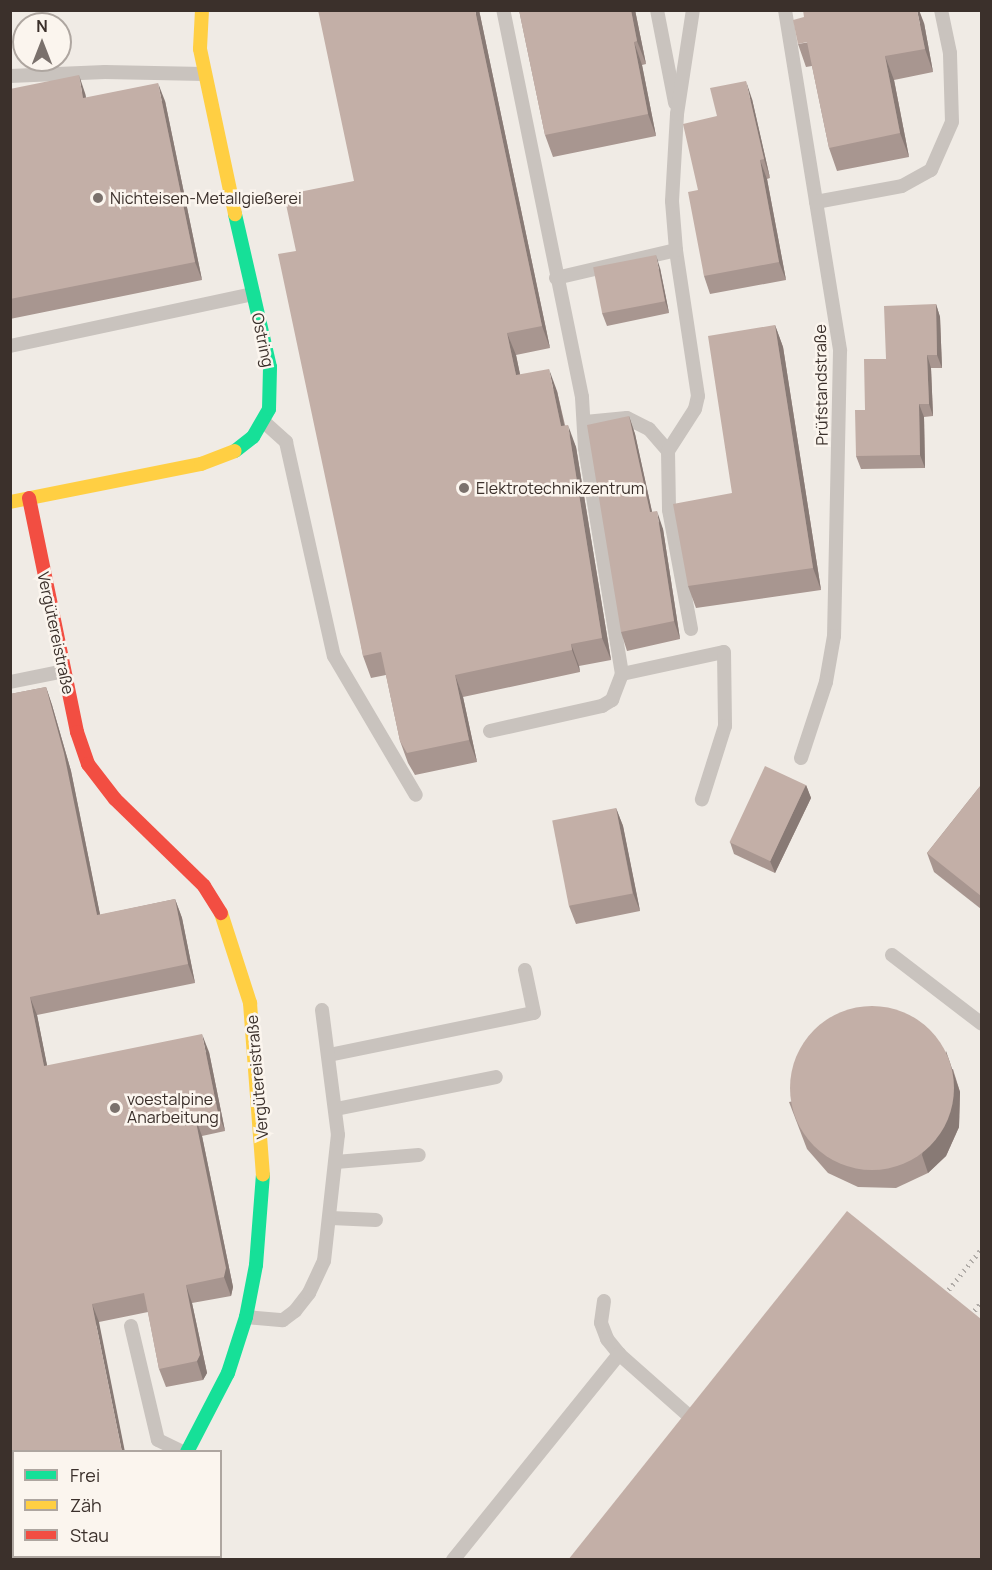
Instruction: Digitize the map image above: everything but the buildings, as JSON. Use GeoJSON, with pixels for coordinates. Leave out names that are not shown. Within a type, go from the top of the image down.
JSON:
{"type":"FeatureCollection","features":[{"type":"Feature","properties":{"kind":"street","name":"Ostring"},"geometry":{"type":"LineString","coordinates":[[202,10],[204,74],[270,367],[270,409],[264,422]]}},
{"type":"Feature","properties":{"kind":"street"},"geometry":{"type":"LineString","coordinates":[[10,502],[201,464],[233,452],[264,422]]}},
{"type":"Feature","properties":{"kind":"street","name":"Vergütereistraße"},"geometry":{"type":"LineString","coordinates":[[29,498],[77,732],[88,764],[115,800],[204,886],[222,915],[238,959],[257,1051],[264,1155],[263,1210],[246,1317],[228,1372],[186,1450]]}},
{"type":"Feature","properties":{"kind":"lane"},"geometry":{"type":"LineString","coordinates":[[490,731],[602,706],[616,694],[622,674],[585,448],[585,422],[503,10]]}},
{"type":"Feature","properties":{"kind":"lane"},"geometry":{"type":"LineString","coordinates":[[657,10],[678,114]]}},
{"type":"Feature","properties":{"kind":"lane"},"geometry":{"type":"LineString","coordinates":[[691,629],[669,510],[668,451],[694,409],[698,396],[676,250],[672,201],[678,114],[693,10]]}},
{"type":"Feature","properties":{"kind":"lane","name":"Prüfstandstraße"},"geometry":{"type":"LineString","coordinates":[[785,10],[840,351],[835,616],[826,682],[801,758]]}},
{"type":"Feature","properties":{"kind":"lane"},"geometry":{"type":"LineString","coordinates":[[816,202],[902,186],[931,170],[952,122],[950,53],[941,10]]}},
{"type":"Feature","properties":{"kind":"lane"},"geometry":{"type":"LineString","coordinates":[[10,76],[105,72],[204,74]]}},
{"type":"Feature","properties":{"kind":"lane"},"geometry":{"type":"LineString","coordinates":[[556,278],[676,250]]}},
{"type":"Feature","properties":{"kind":"lane"},"geometry":{"type":"LineString","coordinates":[[10,346],[253,294]]}},
{"type":"Feature","properties":{"kind":"lane"},"geometry":{"type":"LineString","coordinates":[[585,422],[627,418],[649,429],[668,451]]}},
{"type":"Feature","properties":{"kind":"lane"},"geometry":{"type":"LineString","coordinates":[[264,422],[286,442],[334,656],[416,795]]}},
{"type":"Feature","properties":{"kind":"lane"},"geometry":{"type":"LineString","coordinates":[[622,674],[724,652],[725,726],[702,799]]}},
{"type":"Feature","properties":{"kind":"lane"},"geometry":{"type":"LineString","coordinates":[[10,682],[64,671]]}},
{"type":"Feature","properties":{"kind":"lane"},"geometry":{"type":"LineString","coordinates":[[892,955],[981,1024]]}},
{"type":"Feature","properties":{"kind":"lane"},"geometry":{"type":"LineString","coordinates":[[329,1055],[534,1013],[525,970]]}},
{"type":"Feature","properties":{"kind":"lane"},"geometry":{"type":"LineString","coordinates":[[246,1317],[283,1320],[295,1311],[309,1293],[324,1261],[336,1162],[336,1109],[322,1010]]}},
{"type":"Feature","properties":{"kind":"lane"},"geometry":{"type":"LineString","coordinates":[[336,1109],[496,1077]]}},
{"type":"Feature","properties":{"kind":"lane"},"geometry":{"type":"LineString","coordinates":[[336,1162],[419,1155]]}},
{"type":"Feature","properties":{"kind":"lane"},"geometry":{"type":"LineString","coordinates":[[331,1218],[376,1220]]}},
{"type":"Feature","properties":{"kind":"lane"},"geometry":{"type":"LineString","coordinates":[[604,1301],[601,1323],[619,1354],[688,1415]]}},
{"type":"Feature","properties":{"kind":"lane"},"geometry":{"type":"LineString","coordinates":[[131,1326],[158,1440],[180,1450]]}},
{"type":"Feature","properties":{"kind":"lane"},"geometry":{"type":"LineString","coordinates":[[453,1560],[619,1354]]}},
{"type":"Feature","properties":{"kind":"railway"},"geometry":{"type":"LineString","coordinates":[[941,1299],[982,1248]]}},
{"type":"Feature","properties":{"kind":"railway"},"geometry":{"type":"LineString","coordinates":[[967,1320],[982,1301]]}},
{"type":"Feature","properties":{"kind":"traffic: fast"},"geometry":{"type":"LineString","coordinates":[[235,214],[270,367],[269,409],[253,437],[235,451]]}},
{"type":"Feature","properties":{"kind":"traffic: fast"},"geometry":{"type":"LineString","coordinates":[[188,1450],[228,1373],[246,1317],[256,1265],[263,1175]]}},
{"type":"Feature","properties":{"kind":"traffic: slow"},"geometry":{"type":"LineString","coordinates":[[202,10],[200,49],[235,214]]}},
{"type":"Feature","properties":{"kind":"traffic: slow"},"geometry":{"type":"LineString","coordinates":[[10,502],[201,464],[235,451]]}},
{"type":"Feature","properties":{"kind":"traffic: slow"},"geometry":{"type":"LineString","coordinates":[[221,913],[250,1003],[263,1175]]}},
{"type":"Feature","properties":{"kind":"traffic: jam"},"geometry":{"type":"LineString","coordinates":[[29,498],[77,732],[88,764],[115,799],[204,886],[221,913]]}},
{"type":"Feature","properties":{"kind":"place","name":"Nichteisen-Metallgießerei"},"geometry":{"type":"Point","coordinates":[98,198]}},
{"type":"Feature","properties":{"kind":"place","name":"Elektrotechnikzentrum"},"geometry":{"type":"Point","coordinates":[464,488]}},
{"type":"Feature","properties":{"kind":"place","name":"voestalpine Anarbeitung"},"geometry":{"type":"Point","coordinates":[115,1108]}}]}
